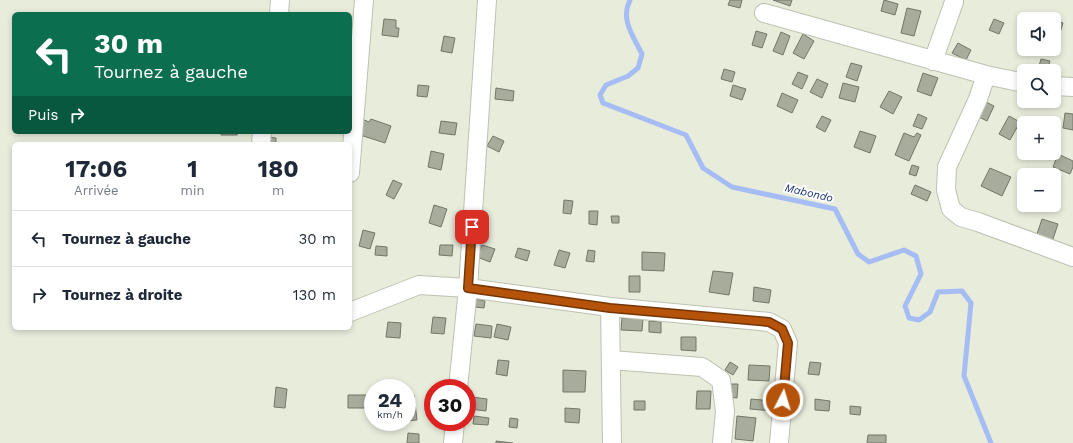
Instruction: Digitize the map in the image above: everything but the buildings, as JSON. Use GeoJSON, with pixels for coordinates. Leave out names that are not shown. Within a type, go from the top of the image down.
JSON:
{"type":"FeatureCollection","features":[{"type":"Feature","properties":{"kind":"street"},"geometry":{"type":"LineString","coordinates":[[278,12],[280,0]]}},
{"type":"Feature","properties":{"kind":"street"},"geometry":{"type":"LineString","coordinates":[[352,148],[364,0]]}},
{"type":"Feature","properties":{"kind":"street"},"geometry":{"type":"LineString","coordinates":[[459,379],[468,288],[487,0]]}},
{"type":"Feature","properties":{"kind":"street"},"geometry":{"type":"LineString","coordinates":[[934,60],[954,2]]}},
{"type":"Feature","properties":{"kind":"street"},"geometry":{"type":"LineString","coordinates":[[764,13],[986,75],[1017,82]]}},
{"type":"Feature","properties":{"kind":"street"},"geometry":{"type":"LineString","coordinates":[[986,75],[978,99],[947,167],[946,190],[951,209],[961,217],[1073,258]]}},
{"type":"Feature","properties":{"kind":"street"},"geometry":{"type":"LineString","coordinates":[[1061,86],[1073,87]]}},
{"type":"Feature","properties":{"kind":"street"},"geometry":{"type":"LineString","coordinates":[[352,311],[419,285],[468,288],[610,308],[769,322],[782,329],[788,343],[779,443]]}},
{"type":"Feature","properties":{"kind":"street"},"geometry":{"type":"LineString","coordinates":[[610,308],[612,443]]}},
{"type":"Feature","properties":{"kind":"street"},"geometry":{"type":"LineString","coordinates":[[611,360],[702,367],[720,380],[725,410],[722,443]]}},
{"type":"Feature","properties":{"kind":"street"},"geometry":{"type":"LineString","coordinates":[[453,443],[454,431]]}},
{"type":"Feature","properties":{"kind":"waterway","name":"Mabondo"},"geometry":{"type":"LineString","coordinates":[[630,0],[627,7],[627,21],[642,54],[638,68],[628,76],[606,85],[600,95],[603,103],[686,135],[703,168],[732,187],[835,209],[858,254],[869,262],[904,250],[916,256],[921,274],[905,306],[909,318],[919,320],[930,312],[938,292],[962,291],[971,303],[964,376],[991,443]]}},
{"type":"Feature","properties":{"kind":"route"},"geometry":{"type":"LineString","coordinates":[[472,227],[468,288],[610,308],[769,322],[782,329],[788,343],[783,400]]}}]}
